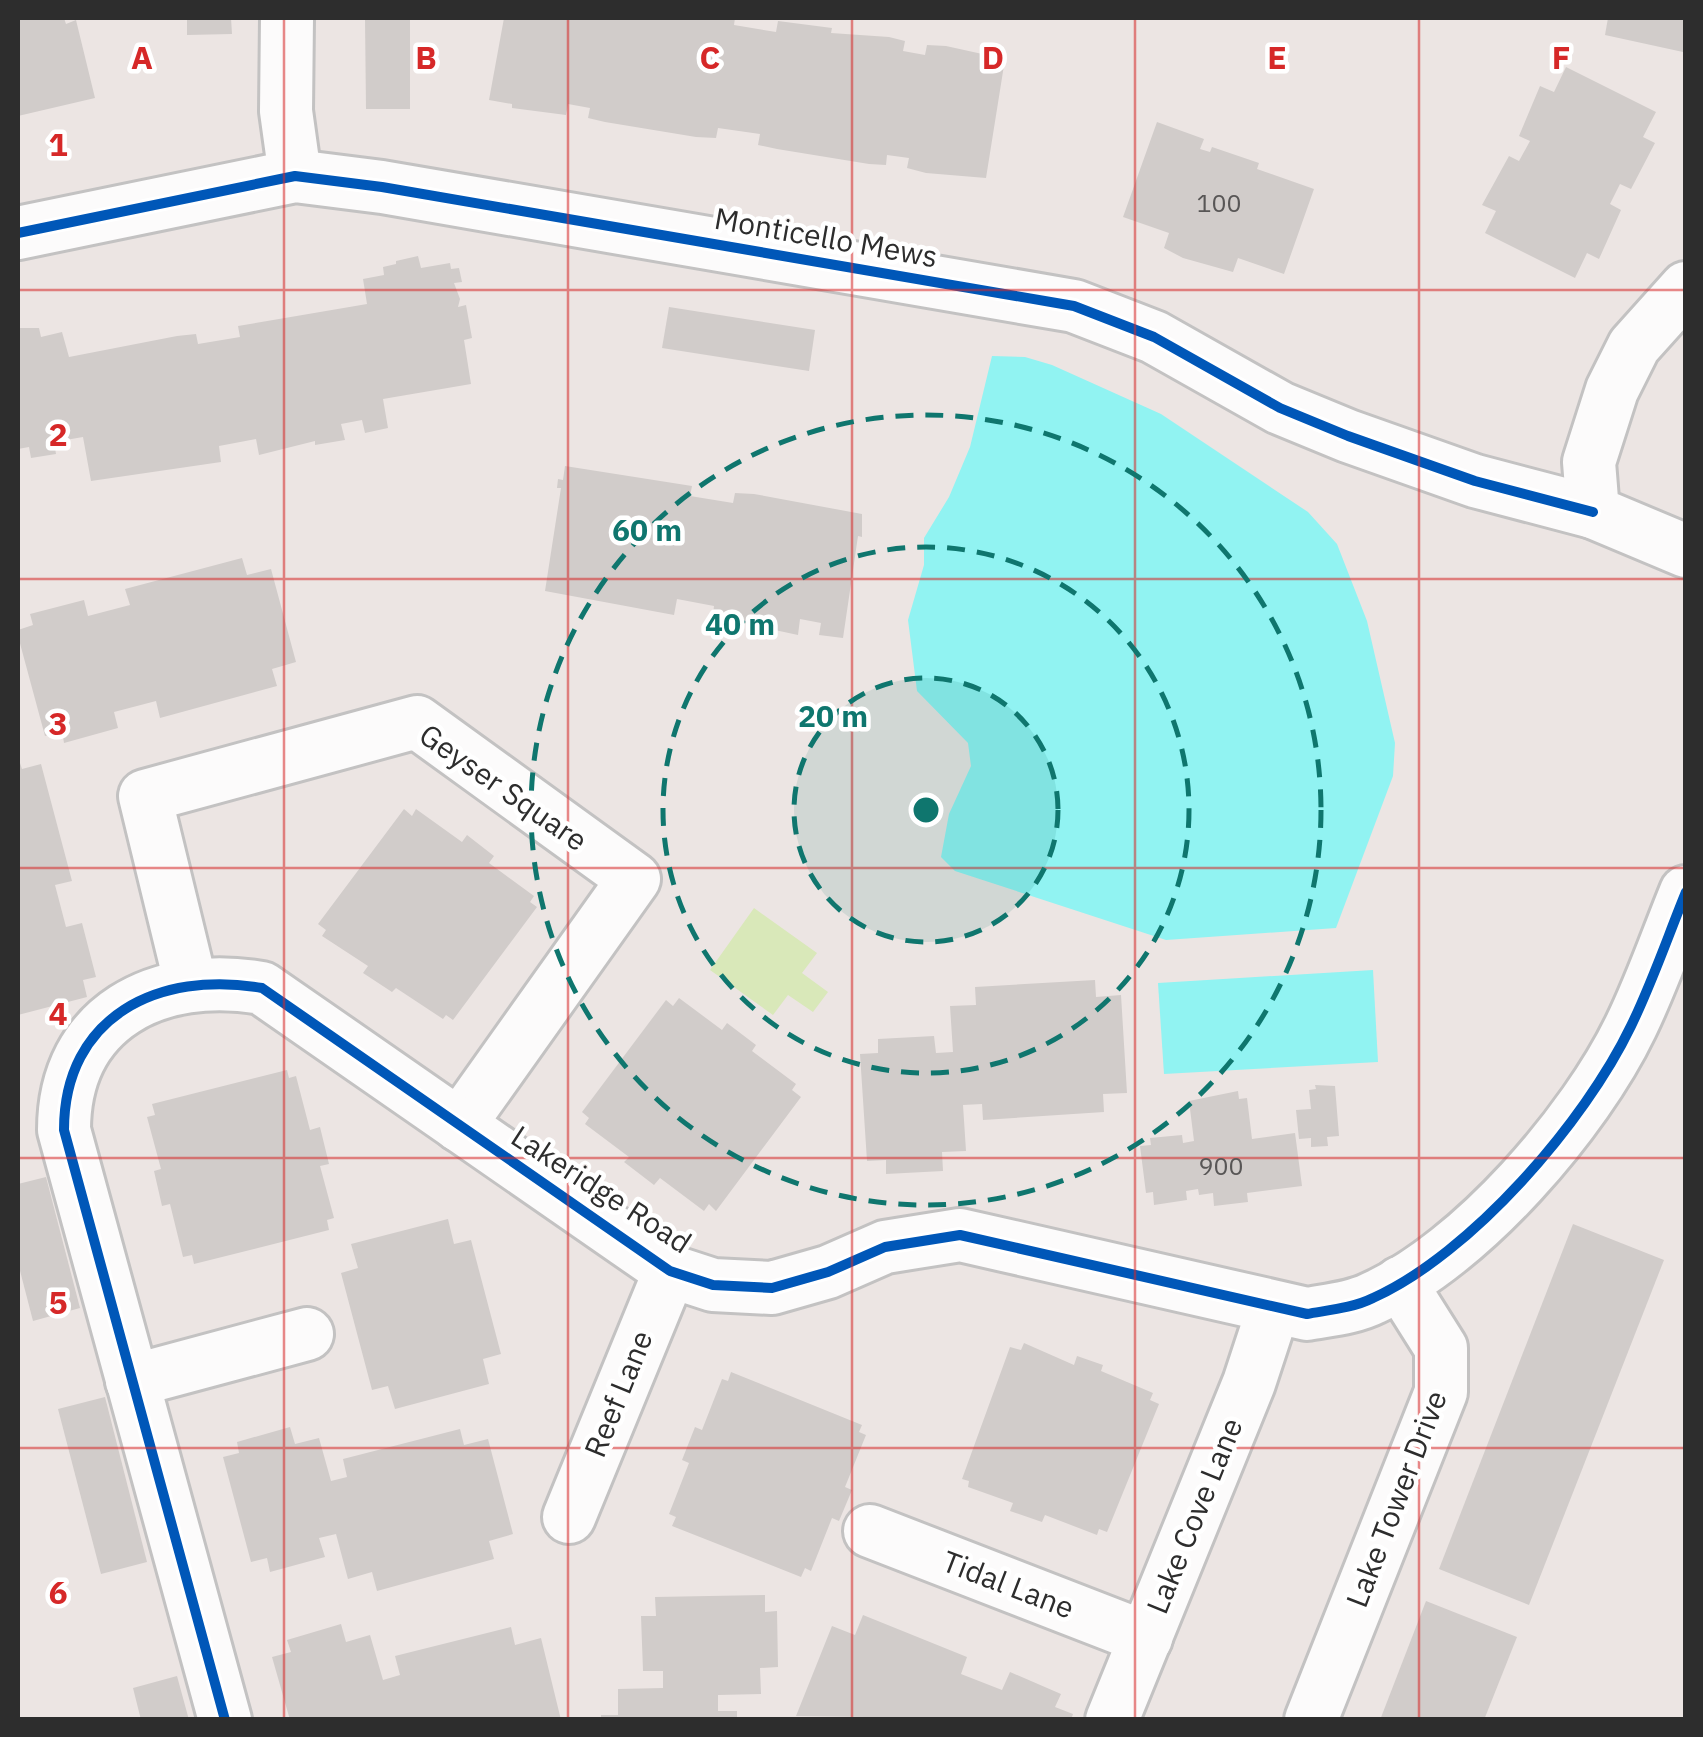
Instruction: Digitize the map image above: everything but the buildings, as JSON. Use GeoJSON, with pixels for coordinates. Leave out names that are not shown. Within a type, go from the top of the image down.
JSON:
{"type":"FeatureCollection","features":[{"type":"Feature","properties":{"kind":"street"},"geometry":{"type":"LineString","coordinates":[[287,18],[286,111],[295,176]]}},
{"type":"Feature","properties":{"kind":"street","name":"Monticello Mews"},"geometry":{"type":"LineString","coordinates":[[18,234],[295,176],[1074,306],[1154,337],[1280,408],[1348,436],[1476,481],[1594,512],[1686,551]]}},
{"type":"Feature","properties":{"kind":"street"},"geometry":{"type":"LineString","coordinates":[[1594,512],[1589,462],[1612,390],[1634,346],[1686,288]]}},
{"type":"Feature","properties":{"kind":"street","name":"Geyser Square"},"geometry":{"type":"LineString","coordinates":[[191,986],[145,796],[417,722],[634,880],[459,1125]]}},
{"type":"Feature","properties":{"kind":"street","name":"Lakeridge Road"},"geometry":{"type":"LineString","coordinates":[[225,1720],[64,1130],[64,1101],[90,1036],[127,1006],[191,986],[228,982],[262,988],[670,1271],[713,1285],[772,1288],[828,1272],[885,1247],[960,1235],[1273,1310],[1307,1314],[1375,1298],[1400,1283],[1517,1187],[1578,1118],[1631,1027],[1686,892]]}},
{"type":"Feature","properties":{"kind":"street","name":"Reef Lane"},"geometry":{"type":"LineString","coordinates":[[568,1518],[670,1271]]}},
{"type":"Feature","properties":{"kind":"street","name":"Lake Tower Drive"},"geometry":{"type":"LineString","coordinates":[[1311,1720],[1441,1392],[1441,1348],[1400,1283]]}},
{"type":"Feature","properties":{"kind":"street","name":"Lake Cove Lane"},"geometry":{"type":"LineString","coordinates":[[1112,1720],[1273,1310]]}},
{"type":"Feature","properties":{"kind":"street"},"geometry":{"type":"LineString","coordinates":[[132,1381],[308,1334]]}},
{"type":"Feature","properties":{"kind":"street","name":"Tidal Lane"},"geometry":{"type":"LineString","coordinates":[[870,1531],[1146,1638]]}},
{"type":"Feature","properties":{"kind":"green space"},"geometry":{"type":"Polygon","coordinates":[[[754,908],[817,953],[802,973],[828,992],[813,1012],[788,995],[773,1015],[710,970],[754,908]]]}},
{"type":"Feature","properties":{"kind":"water"},"geometry":{"type":"Polygon","coordinates":[[[992,356],[1025,357],[1052,365],[1161,414],[1308,512],[1337,544],[1367,621],[1395,743],[1393,776],[1336,928],[1166,940],[955,871],[941,857],[949,814],[971,766],[968,743],[917,691],[908,620],[924,565],[924,538],[949,497],[970,447],[992,356]]]}},
{"type":"Feature","properties":{"kind":"water"},"geometry":{"type":"Polygon","coordinates":[[[1373,970],[1378,1062],[1164,1074],[1158,983],[1373,970]]]}},
{"type":"Feature","properties":{"kind":"cycle path"},"geometry":{"type":"LineString","coordinates":[[18,233],[295,176],[382,187],[1074,306],[1154,337],[1280,408],[1348,436],[1475,481],[1593,512]]}},
{"type":"Feature","properties":{"kind":"cycle path"},"geometry":{"type":"LineString","coordinates":[[225,1720],[64,1130],[68,1090],[80,1057],[99,1030],[124,1009],[154,995],[188,987],[224,984],[262,988],[670,1271],[713,1285],[772,1288],[828,1272],[885,1247],[960,1235],[1307,1314],[1365,1301],[1410,1278],[1486,1218],[1521,1182],[1555,1143],[1611,1063],[1639,1010],[1686,892]]}}]}
